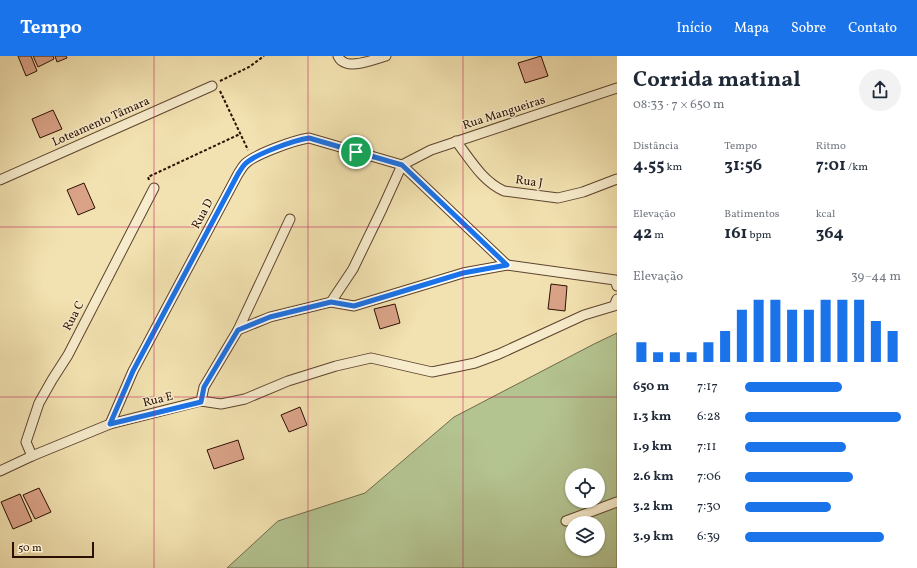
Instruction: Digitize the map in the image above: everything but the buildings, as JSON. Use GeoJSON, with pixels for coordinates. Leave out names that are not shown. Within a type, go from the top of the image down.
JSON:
{"type":"FeatureCollection","features":[{"type":"Feature","properties":{"kind":"street"},"geometry":{"type":"LineString","coordinates":[[338,56],[347,64],[360,64],[386,56]]}},
{"type":"Feature","properties":{"kind":"street","name":"Loteamento Tâmara"},"geometry":{"type":"LineString","coordinates":[[0,180],[214,84]]}},
{"type":"Feature","properties":{"kind":"street","name":"Rua Mangueiras"},"geometry":{"type":"LineString","coordinates":[[402,165],[431,150],[456,141],[617,88]]}},
{"type":"Feature","properties":{"kind":"street","name":"Rua D"},"geometry":{"type":"LineString","coordinates":[[110,424],[140,357],[244,165],[252,158],[297,140],[309,138],[402,165]]}},
{"type":"Feature","properties":{"kind":"street","name":"Rua J"},"geometry":{"type":"LineString","coordinates":[[456,141],[482,176],[496,187],[504,191],[558,198],[583,192],[617,179]]}},
{"type":"Feature","properties":{"kind":"street"},"geometry":{"type":"LineString","coordinates":[[331,302],[353,269],[402,165],[507,265]]}},
{"type":"Feature","properties":{"kind":"street","name":"Rua C"},"geometry":{"type":"LineString","coordinates":[[32,456],[26,442],[39,403],[68,355],[154,188]]}},
{"type":"Feature","properties":{"kind":"street"},"geometry":{"type":"LineString","coordinates":[[201,402],[204,387],[238,330],[290,219]]}},
{"type":"Feature","properties":{"kind":"street"},"geometry":{"type":"LineString","coordinates":[[238,330],[270,317],[331,302],[354,306],[463,273],[507,265],[616,283]]}},
{"type":"Feature","properties":{"kind":"street","name":"Rua E"},"geometry":{"type":"LineString","coordinates":[[0,470],[110,424],[201,402],[221,404],[245,399],[288,381],[336,366],[371,358],[432,372],[475,363],[499,354],[584,316],[614,306],[617,299]]}},
{"type":"Feature","properties":{"kind":"street"},"geometry":{"type":"LineString","coordinates":[[579,516],[617,502]]}},
{"type":"Feature","properties":{"kind":"path"},"geometry":{"type":"LineString","coordinates":[[252,158],[214,84],[249,67],[264,56]]}},
{"type":"Feature","properties":{"kind":"path"},"geometry":{"type":"LineString","coordinates":[[154,188],[148,177],[240,134]]}},
{"type":"Feature","properties":{"kind":"green space"},"geometry":{"type":"Polygon","coordinates":[[[617,333],[617,568],[227,568],[278,521],[365,493],[454,417],[617,333]]]}},
{"type":"Feature","properties":{"kind":"route"},"geometry":{"type":"LineString","coordinates":[[309,138],[356,152],[402,165],[507,265],[463,273],[354,306],[331,302],[270,317],[238,330],[204,387],[201,402],[110,424],[133,371],[244,165],[252,158],[263,153],[297,140],[309,138]]}}]}
